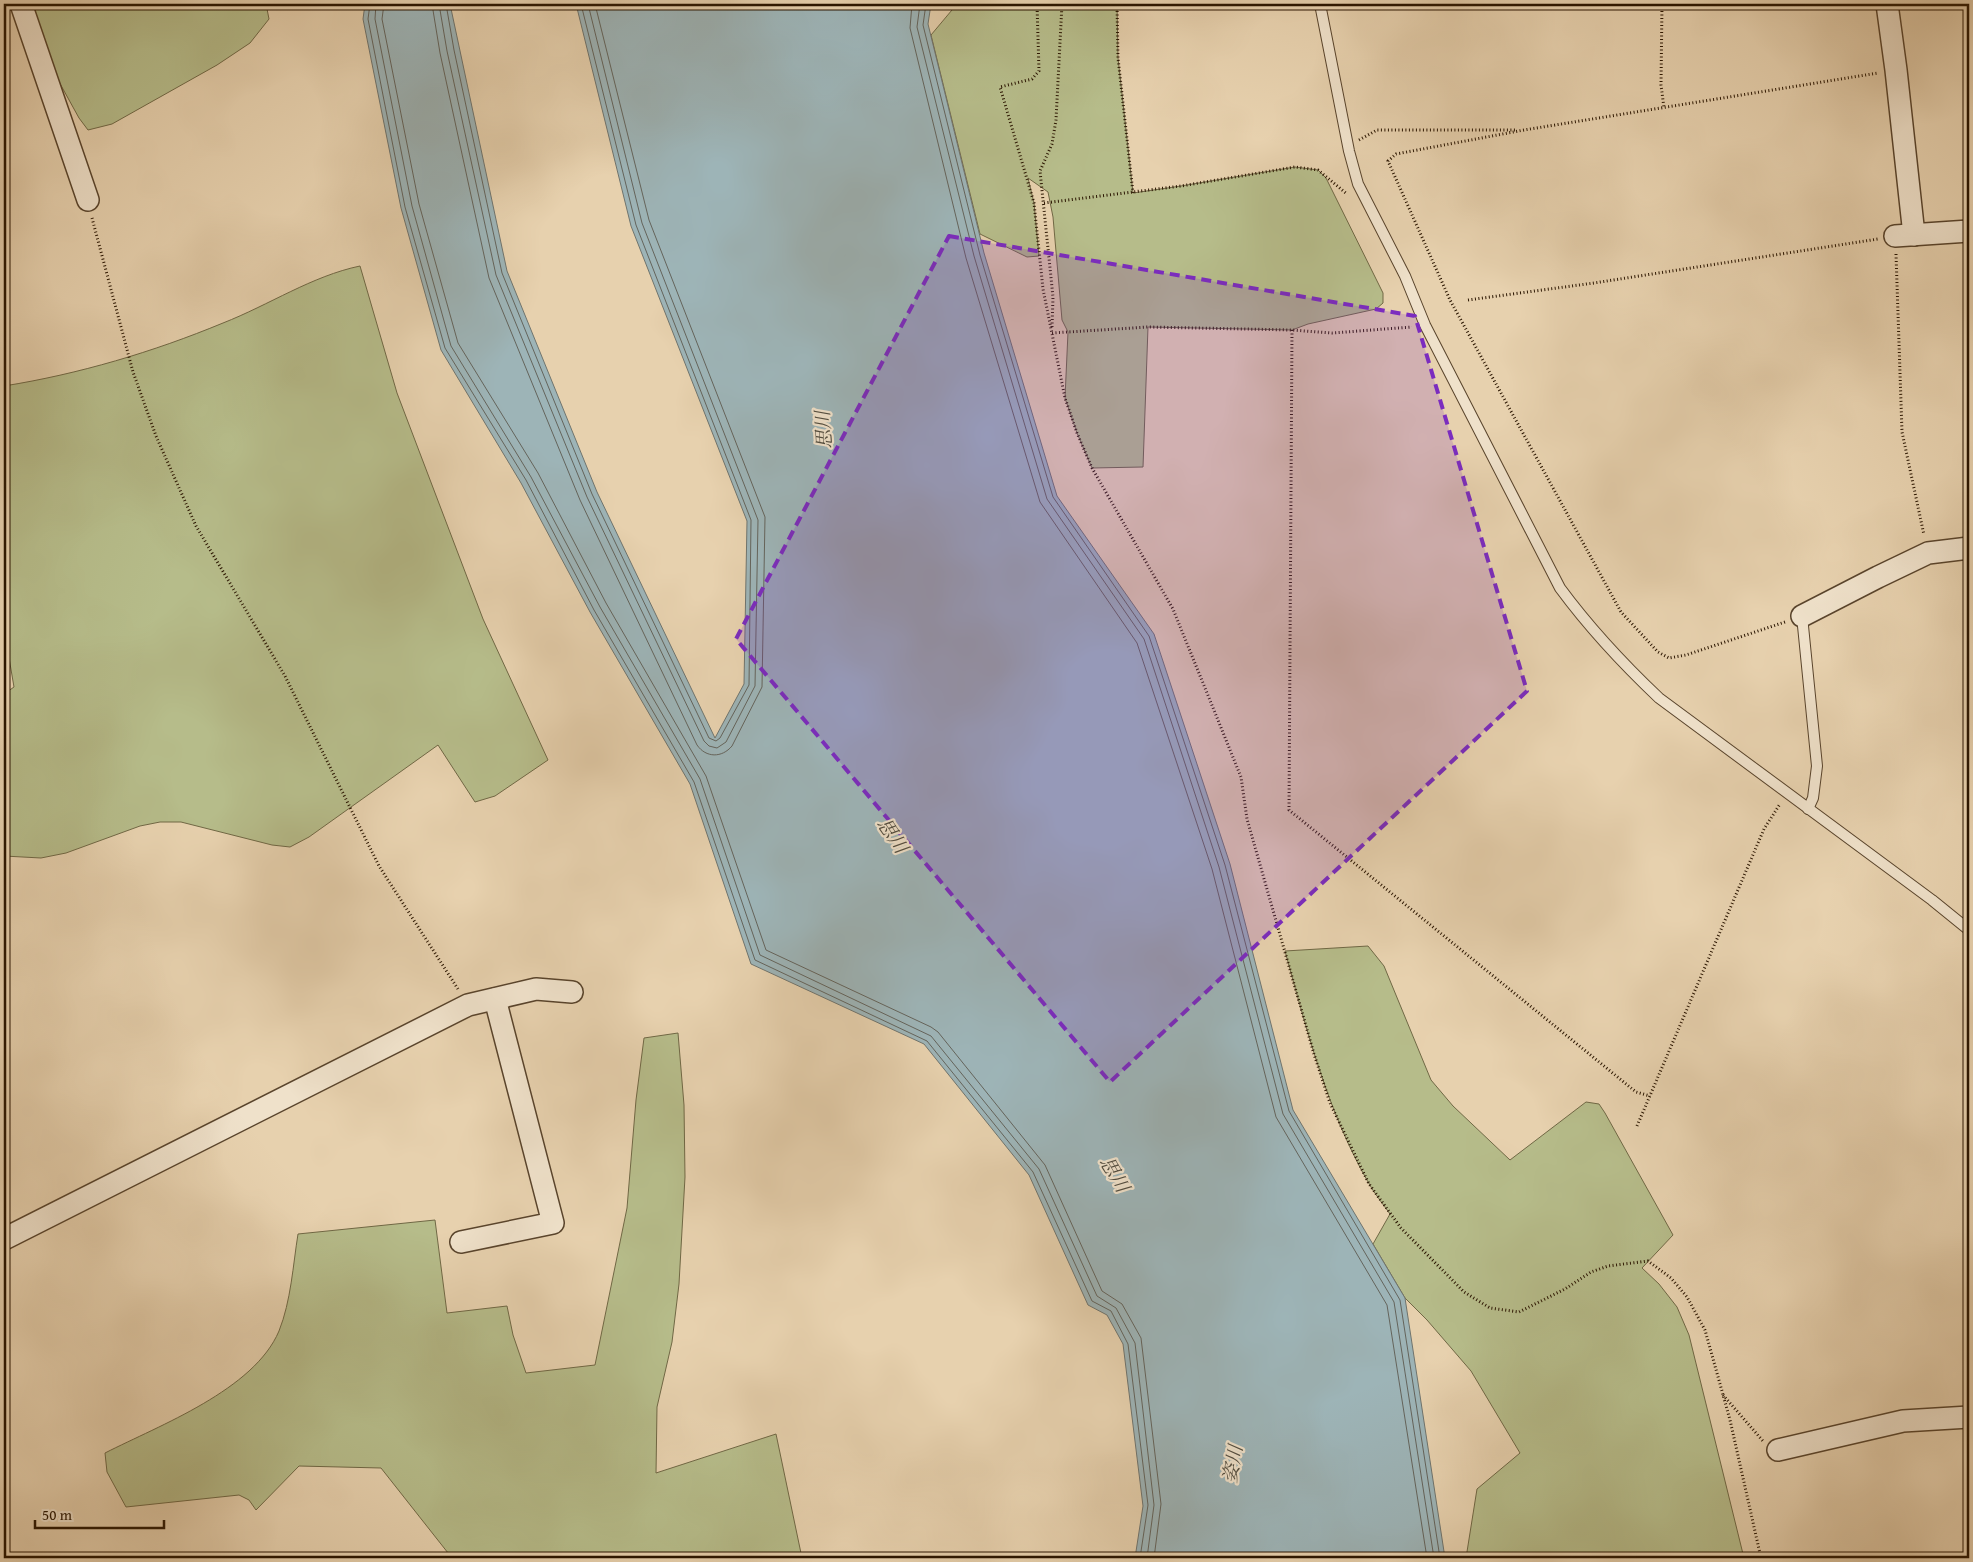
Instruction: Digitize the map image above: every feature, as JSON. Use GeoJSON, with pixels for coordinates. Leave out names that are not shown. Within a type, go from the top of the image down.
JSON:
{"type":"FeatureCollection","features":[{"type":"Feature","properties":{"kind":"street"},"geometry":{"type":"LineString","coordinates":[[22,4],[88,200]]}},
{"type":"Feature","properties":{"kind":"street"},"geometry":{"type":"LineString","coordinates":[[1887,4],[1896,70],[1905,236],[1969,231]]}},
{"type":"Feature","properties":{"kind":"street"},"geometry":{"type":"LineString","coordinates":[[1802,616],[1878,576],[1928,553],[1969,548]]}},
{"type":"Feature","properties":{"kind":"street"},"geometry":{"type":"LineString","coordinates":[[4,1239],[468,1005],[536,990],[572,992]]}},
{"type":"Feature","properties":{"kind":"street"},"geometry":{"type":"LineString","coordinates":[[462,1242],[553,1223],[494,999]]}},
{"type":"Feature","properties":{"kind":"street"},"geometry":{"type":"LineString","coordinates":[[1778,1450],[1903,1421],[1969,1417]]}},
{"type":"Feature","properties":{"kind":"lane"},"geometry":{"type":"LineString","coordinates":[[1320,4],[1348,151],[1358,184],[1405,276],[1425,325],[1560,588],[1588,626],[1620,662],[1659,698],[1932,900],[1969,930]]}},
{"type":"Feature","properties":{"kind":"lane"},"geometry":{"type":"LineString","coordinates":[[1802,616],[1817,766],[1813,798],[1808,809]]}},
{"type":"Feature","properties":{"kind":"path"},"geometry":{"type":"LineString","coordinates":[[1037,4],[1039,71],[1032,79],[1000,87],[1034,203],[1043,289],[1064,398],[1092,468],[1173,609],[1242,778],[1247,819],[1314,1054],[1330,1102],[1369,1184],[1401,1228],[1464,1292],[1490,1308],[1519,1312],[1565,1289],[1591,1272],[1608,1266],[1648,1261],[1671,1278],[1687,1297],[1705,1330],[1723,1394],[1761,1558]]}},
{"type":"Feature","properties":{"kind":"path"},"geometry":{"type":"LineString","coordinates":[[1052,334],[1053,297],[1040,171],[1052,144],[1056,120],[1062,4]]}},
{"type":"Feature","properties":{"kind":"path"},"geometry":{"type":"LineString","coordinates":[[1118,4],[1118,58],[1133,193]]}},
{"type":"Feature","properties":{"kind":"path"},"geometry":{"type":"LineString","coordinates":[[1662,4],[1661,85],[1664,108]]}},
{"type":"Feature","properties":{"kind":"path"},"geometry":{"type":"LineString","coordinates":[[1802,616],[1686,656],[1669,658],[1658,652],[1621,612],[1450,300],[1388,161],[1396,154],[1524,130],[1896,70]]}},
{"type":"Feature","properties":{"kind":"path"},"geometry":{"type":"LineString","coordinates":[[1348,151],[1362,137],[1377,130],[1524,130]]}},
{"type":"Feature","properties":{"kind":"path"},"geometry":{"type":"LineString","coordinates":[[1044,203],[1133,193],[1295,167],[1318,170],[1348,194]]}},
{"type":"Feature","properties":{"kind":"path"},"geometry":{"type":"LineString","coordinates":[[88,200],[133,372],[156,436],[196,526],[285,676],[379,866],[468,1005]]}},
{"type":"Feature","properties":{"kind":"path"},"geometry":{"type":"LineString","coordinates":[[1468,300],[1905,236],[1902,432],[1928,553]]}},
{"type":"Feature","properties":{"kind":"path"},"geometry":{"type":"LineString","coordinates":[[1052,334],[1148,327],[1292,330],[1332,333],[1397,329],[1425,325]]}},
{"type":"Feature","properties":{"kind":"path"},"geometry":{"type":"LineString","coordinates":[[1292,330],[1289,810],[1636,1092],[1650,1096]]}},
{"type":"Feature","properties":{"kind":"path"},"geometry":{"type":"LineString","coordinates":[[1637,1126],[1764,829],[1787,793]]}},
{"type":"Feature","properties":{"kind":"path"},"geometry":{"type":"LineString","coordinates":[[1723,1394],[1766,1445],[1778,1450]]}},
{"type":"Feature","properties":{"kind":"highlighted area"},"geometry":{"type":"Polygon","coordinates":[[[949,236],[1415,316],[1527,691],[1110,1082],[736,639],[949,236]]]}},
{"type":"Feature","properties":{"kind":"green space"},"geometry":{"type":"Polygon","coordinates":[[[16,4],[266,4],[269,19],[250,43],[217,65],[112,124],[88,130],[79,118],[16,4]]]}},
{"type":"Feature","properties":{"kind":"green space"},"geometry":{"type":"Polygon","coordinates":[[[957,4],[1117,4],[1118,58],[1133,193],[1295,167],[1318,170],[1326,178],[1383,293],[1383,303],[1376,309],[1308,324],[1292,330],[1148,327],[1143,467],[1092,468],[1065,398],[1068,332],[1062,320],[1053,217],[1048,192],[1028,178],[1034,203],[1039,256],[1027,257],[980,234],[931,35],[957,4]]]}},
{"type":"Feature","properties":{"kind":"green space"},"geometry":{"type":"Polygon","coordinates":[[[360,266],[397,393],[483,619],[548,760],[495,796],[475,802],[438,745],[309,837],[290,847],[272,845],[181,822],[160,822],[140,826],[66,853],[41,858],[4,856],[4,694],[14,687],[8,652],[4,649],[4,386],[60,375],[143,353],[197,334],[325,277],[360,266]]]}},
{"type":"Feature","properties":{"kind":"green space"},"geometry":{"type":"Polygon","coordinates":[[[1368,946],[1384,966],[1431,1080],[1453,1106],[1510,1160],[1586,1102],[1599,1104],[1605,1113],[1673,1235],[1642,1268],[1659,1284],[1677,1307],[1689,1335],[1744,1558],[1466,1558],[1477,1489],[1520,1453],[1471,1371],[1427,1320],[1405,1298],[1373,1244],[1390,1214],[1368,1182],[1341,1127],[1319,1070],[1285,951],[1368,946]]]}},
{"type":"Feature","properties":{"kind":"green space"},"geometry":{"type":"Polygon","coordinates":[[[678,1033],[684,1105],[685,1177],[679,1284],[672,1342],[657,1407],[656,1473],[776,1434],[802,1558],[452,1558],[381,1468],[299,1466],[256,1510],[249,1500],[239,1495],[126,1507],[107,1472],[105,1453],[203,1404],[249,1371],[267,1352],[279,1331],[286,1308],[298,1234],[435,1220],[447,1313],[507,1306],[513,1335],[526,1373],[595,1365],[627,1208],[636,1100],[644,1038],[678,1033]]]}},
{"type":"Feature","properties":{"kind":"water"},"geometry":{"type":"Polygon","coordinates":[[[365,4],[450,4],[507,271],[597,492],[715,738],[744,684],[747,521],[631,226],[576,4],[931,4],[928,24],[984,253],[1057,496],[1154,634],[1230,864],[1293,1110],[1405,1298],[1445,1558],[1135,1558],[1143,1506],[1123,1344],[1107,1315],[1088,1305],[1029,1175],[924,1044],[751,964],[690,784],[590,612],[521,483],[441,350],[401,208],[363,19],[365,4]]]}},
{"type":"Feature","properties":{"kind":"water label","name":"思川"},"geometry":{"type":"Point","coordinates":[823,430]}},
{"type":"Feature","properties":{"kind":"water label","name":"思川"},"geometry":{"type":"Point","coordinates":[893,835]}},
{"type":"Feature","properties":{"kind":"water label","name":"思川"},"geometry":{"type":"Point","coordinates":[1115,1174]}},
{"type":"Feature","properties":{"kind":"water label","name":"姿川"},"geometry":{"type":"Point","coordinates":[1232,1464]}}]}
